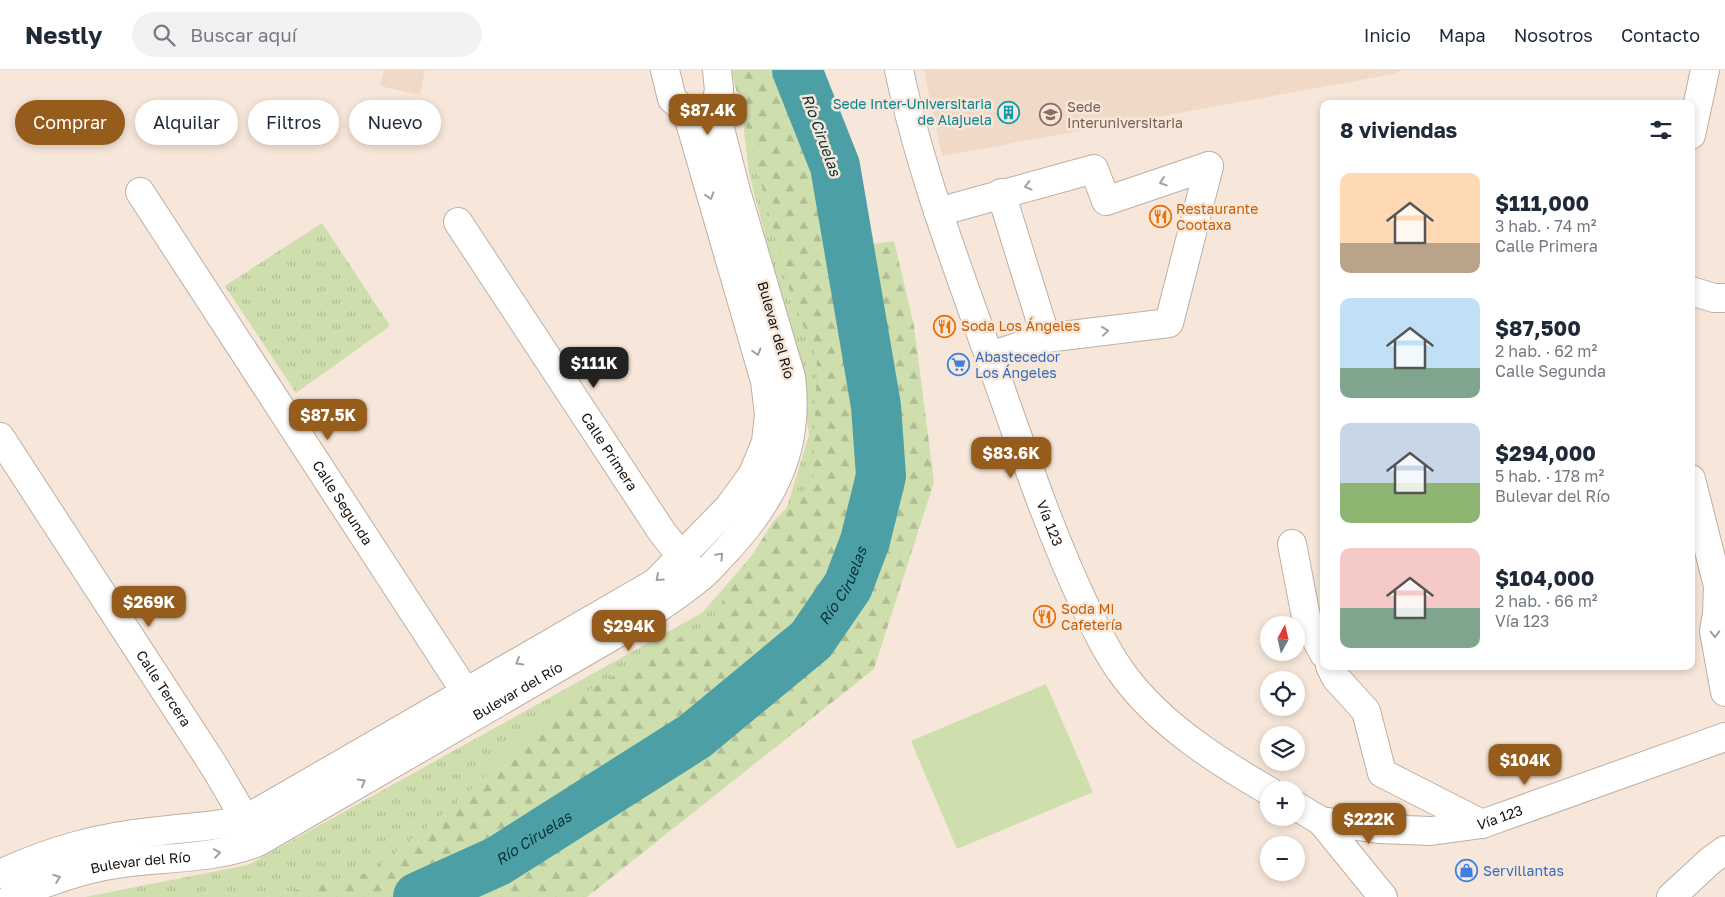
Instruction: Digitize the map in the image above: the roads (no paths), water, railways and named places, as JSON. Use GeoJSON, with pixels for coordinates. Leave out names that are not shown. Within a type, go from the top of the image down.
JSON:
{"type":"FeatureCollection","features":[{"type":"Feature","properties":{"kind":"street","name":"Bulevar del Río"},"geometry":{"type":"LineString","coordinates":[[473,703],[655,583],[730,507],[753,474],[766,442],[768,414],[765,382],[687,112],[672,99],[665,70]]}},
{"type":"Feature","properties":{"kind":"street","name":"Bulevar del Río"},"geometry":{"type":"LineString","coordinates":[[12,897],[72,874],[119,864],[223,853],[252,830],[473,703],[645,617],[699,578],[736,540],[760,511],[770,493],[788,448],[793,420],[791,377],[716,109],[719,90],[717,70]]}},
{"type":"Feature","properties":{"kind":"street","name":"Vía 123"},"geometry":{"type":"LineString","coordinates":[[900,70],[909,113],[938,212],[1070,574],[1098,634],[1125,677],[1163,717],[1233,770],[1260,785]]}},
{"type":"Feature","properties":{"kind":"street"},"geometry":{"type":"LineString","coordinates":[[1695,116],[1705,70]]}},
{"type":"Feature","properties":{"kind":"street"},"geometry":{"type":"LineString","coordinates":[[700,160],[727,153]]}},
{"type":"Feature","properties":{"kind":"street"},"geometry":{"type":"LineString","coordinates":[[938,212],[1001,193],[1094,169],[1106,201],[1209,166],[1168,323],[1046,338],[989,356]]}},
{"type":"Feature","properties":{"kind":"street","name":"Calle Segunda"},"geometry":{"type":"LineString","coordinates":[[140,192],[473,703]]}},
{"type":"Feature","properties":{"kind":"street"},"geometry":{"type":"LineString","coordinates":[[1001,193],[1046,338]]}},
{"type":"Feature","properties":{"kind":"street","name":"Calle Primera"},"geometry":{"type":"LineString","coordinates":[[458,222],[681,557],[699,578]]}},
{"type":"Feature","properties":{"kind":"street"},"geometry":{"type":"LineString","coordinates":[[1695,292],[1714,298],[1725,298]]}},
{"type":"Feature","properties":{"kind":"street","name":"Calle Tercera"},"geometry":{"type":"LineString","coordinates":[[0,437],[252,830]]}},
{"type":"Feature","properties":{"kind":"street"},"geometry":{"type":"LineString","coordinates":[[1695,493],[1721,593],[1714,631],[1725,692]]}},
{"type":"Feature","properties":{"kind":"street"},"geometry":{"type":"LineString","coordinates":[[1292,544],[1307,622],[1320,646]]}},
{"type":"Feature","properties":{"kind":"street"},"geometry":{"type":"LineString","coordinates":[[1332,670],[1336,678],[1366,711],[1382,772],[1482,824]]}},
{"type":"Feature","properties":{"kind":"street","name":"Vía 123"},"geometry":{"type":"LineString","coordinates":[[1305,811],[1321,821],[1379,829],[1431,831],[1482,824],[1725,737]]}},
{"type":"Feature","properties":{"kind":"street"},"geometry":{"type":"LineString","coordinates":[[1321,821],[1383,897]]}},
{"type":"Feature","properties":{"kind":"street","name":"Bulevar del Río"},"geometry":{"type":"LineString","coordinates":[[0,874],[52,851],[88,841],[160,830],[203,828],[252,830]]}},
{"type":"Feature","properties":{"kind":"street"},"geometry":{"type":"LineString","coordinates":[[1671,897],[1725,850]]}},
{"type":"Feature","properties":{"kind":"waterway","name":"Río Ciruelas"},"geometry":{"type":"LineString","coordinates":[[418,897],[498,861],[695,736],[811,640],[848,586],[865,541],[881,476],[876,406],[835,166],[797,70]]}},
{"type":"Feature","properties":{"kind":"place","name":"Sede Inter-Universitaria de Alajuela"},"geometry":{"type":"Point","coordinates":[1008,112]}},
{"type":"Feature","properties":{"kind":"place","name":"Sede Interuniversitaria"},"geometry":{"type":"Point","coordinates":[1051,115]}},
{"type":"Feature","properties":{"kind":"place","name":"Restaurante Cootaxa"},"geometry":{"type":"Point","coordinates":[1160,217]}},
{"type":"Feature","properties":{"kind":"place","name":"Soda Los Ángeles"},"geometry":{"type":"Point","coordinates":[945,326]}},
{"type":"Feature","properties":{"kind":"place","name":"Abastecedor Los Ángeles"},"geometry":{"type":"Point","coordinates":[959,365]}},
{"type":"Feature","properties":{"kind":"place","name":"Soda Mi Cafetería"},"geometry":{"type":"Point","coordinates":[1045,617]}},
{"type":"Feature","properties":{"kind":"place","name":"Servillantas"},"geometry":{"type":"Point","coordinates":[1467,871]}}]}
